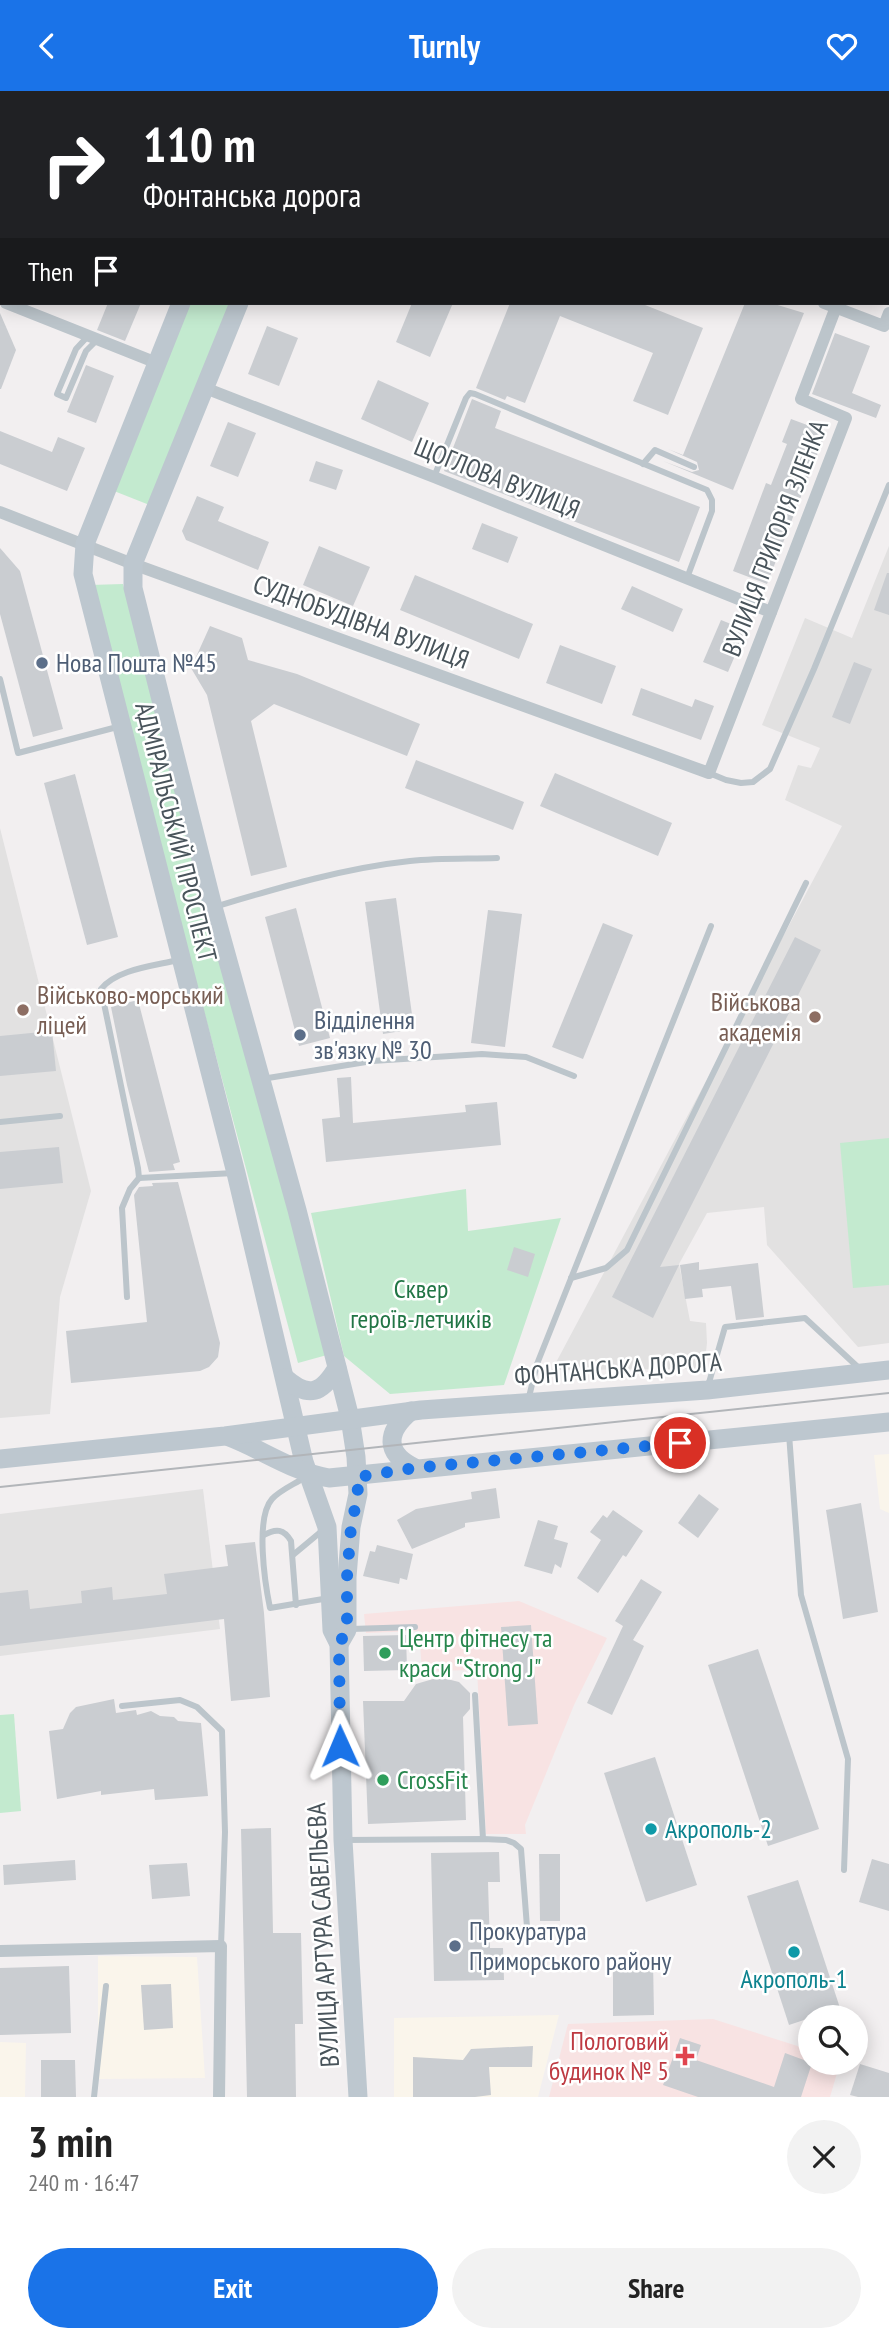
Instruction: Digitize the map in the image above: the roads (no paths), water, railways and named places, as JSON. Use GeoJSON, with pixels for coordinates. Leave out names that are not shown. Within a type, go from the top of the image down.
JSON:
{"type":"FeatureCollection","features":[{"type":"Feature","properties":{"kind":"main road","name":"АДМІРАЛЬСЬКИЙ ПРОСПЕКТ"},"geometry":{"type":"LineString","coordinates":[[180,305],[85,544],[83,574],[236,1173],[309,1475]]}},
{"type":"Feature","properties":{"kind":"main road","name":"АДМІРАЛЬСЬКИЙ ПРОСПЕКТ"},"geometry":{"type":"LineString","coordinates":[[238,305],[134,564],[133,588],[213,907],[297,1210],[350,1417],[357,1477]]}},
{"type":"Feature","properties":{"kind":"main road"},"geometry":{"type":"LineString","coordinates":[[285,1378],[296,1388],[308,1392],[318,1390],[329,1381],[337,1367]]}},
{"type":"Feature","properties":{"kind":"main road","name":"ФОНТАНСЬКА ДОРОГА"},"geometry":{"type":"LineString","coordinates":[[295,1425],[411,1411],[707,1390],[889,1370]]}},
{"type":"Feature","properties":{"kind":"main road"},"geometry":{"type":"LineString","coordinates":[[411,1411],[395,1428],[392,1445],[393,1452],[401,1461],[415,1468]]}},
{"type":"Feature","properties":{"kind":"main road"},"geometry":{"type":"LineString","coordinates":[[225,1436],[252,1446],[309,1475],[329,1478],[889,1422]]}},
{"type":"Feature","properties":{"kind":"main road"},"geometry":{"type":"LineString","coordinates":[[0,1458],[225,1436],[295,1425]]}},
{"type":"Feature","properties":{"kind":"main road","name":"ВУЛИЦЯ АРТУРА САВЕЛЬЄВА"},"geometry":{"type":"LineString","coordinates":[[309,1475],[327,1527],[332,1630],[343,1637]]}},
{"type":"Feature","properties":{"kind":"main road","name":"ВУЛИЦЯ АРТУРА САВЕЛЬЄВА"},"geometry":{"type":"LineString","coordinates":[[357,1477],[358,1494],[351,1527],[343,1637],[343,1840],[358,2097]]}},
{"type":"Feature","properties":{"kind":"street"},"geometry":{"type":"LineString","coordinates":[[13,305],[157,363]]}},
{"type":"Feature","properties":{"kind":"street","name":"ВУЛИЦЯ ГРИГОРІЯ ЗЛЕНКА"},"geometry":{"type":"LineString","coordinates":[[709,773],[846,418],[801,399],[828,305]]}},
{"type":"Feature","properties":{"kind":"street"},"geometry":{"type":"LineString","coordinates":[[831,305],[887,322]]}},
{"type":"Feature","properties":{"kind":"street","name":"ЩОГЛОВА ВУЛИЦЯ"},"geometry":{"type":"LineString","coordinates":[[205,388],[771,612]]}},
{"type":"Feature","properties":{"kind":"street","name":"СУДНОБУДІВНА ВУЛИЦЯ"},"geometry":{"type":"LineString","coordinates":[[0,512],[134,564],[709,773]]}},
{"type":"Feature","properties":{"kind":"street"},"geometry":{"type":"LineString","coordinates":[[0,1951],[221,1946],[219,2097]]}},
{"type":"Feature","properties":{"kind":"lane"},"geometry":{"type":"LineString","coordinates":[[93,337],[66,398],[57,394],[76,349],[93,337]]}},
{"type":"Feature","properties":{"kind":"lane"},"geometry":{"type":"LineString","coordinates":[[434,477],[470,393],[707,490],[712,500],[712,512],[687,578]]}},
{"type":"Feature","properties":{"kind":"lane"},"geometry":{"type":"LineString","coordinates":[[643,464],[655,450],[694,467]]}},
{"type":"Feature","properties":{"kind":"lane"},"geometry":{"type":"LineString","coordinates":[[709,773],[741,783],[753,782],[770,769],[889,485]]}},
{"type":"Feature","properties":{"kind":"lane"},"geometry":{"type":"LineString","coordinates":[[0,679],[18,753],[122,726]]}},
{"type":"Feature","properties":{"kind":"lane"},"geometry":{"type":"LineString","coordinates":[[213,907],[368,867],[412,860],[497,858]]}},
{"type":"Feature","properties":{"kind":"lane"},"geometry":{"type":"LineString","coordinates":[[571,1278],[606,1268],[626,1250],[806,884]]}},
{"type":"Feature","properties":{"kind":"lane"},"geometry":{"type":"LineString","coordinates":[[527,1403],[537,1364],[711,926]]}},
{"type":"Feature","properties":{"kind":"lane"},"geometry":{"type":"LineString","coordinates":[[139,1178],[101,989],[117,976],[181,959]]}},
{"type":"Feature","properties":{"kind":"lane"},"geometry":{"type":"LineString","coordinates":[[261,1079],[372,1061],[482,1055],[526,1057],[574,1076]]}},
{"type":"Feature","properties":{"kind":"lane"},"geometry":{"type":"LineString","coordinates":[[0,1122],[60,1116]]}},
{"type":"Feature","properties":{"kind":"lane"},"geometry":{"type":"LineString","coordinates":[[127,1297],[122,1209],[130,1189],[139,1178],[236,1173]]}},
{"type":"Feature","properties":{"kind":"lane"},"geometry":{"type":"LineString","coordinates":[[707,1390],[725,1328],[770,1321],[805,1318],[864,1373]]}},
{"type":"Feature","properties":{"kind":"lane"},"geometry":{"type":"LineString","coordinates":[[789,1432],[801,1595],[848,1759],[844,1870]]}},
{"type":"Feature","properties":{"kind":"lane"},"geometry":{"type":"LineString","coordinates":[[309,1475],[271,1499],[264,1518],[267,1593],[270,1608],[331,1598]]}},
{"type":"Feature","properties":{"kind":"lane"},"geometry":{"type":"LineString","coordinates":[[293,1555],[327,1527]]}},
{"type":"Feature","properties":{"kind":"lane"},"geometry":{"type":"LineString","coordinates":[[264,1535],[272,1530],[287,1534],[293,1555],[296,1605]]}},
{"type":"Feature","properties":{"kind":"lane"},"geometry":{"type":"LineString","coordinates":[[343,1637],[415,1627]]}},
{"type":"Feature","properties":{"kind":"lane"},"geometry":{"type":"LineString","coordinates":[[475,1695],[483,1839]]}},
{"type":"Feature","properties":{"kind":"lane"},"geometry":{"type":"LineString","coordinates":[[122,1706],[180,1700],[197,1707],[222,1731],[225,1832],[221,1946]]}},
{"type":"Feature","properties":{"kind":"lane"},"geometry":{"type":"LineString","coordinates":[[343,1840],[483,1839],[514,1843],[521,1849],[527,1927]]}},
{"type":"Feature","properties":{"kind":"lane"},"geometry":{"type":"LineString","coordinates":[[94,2097],[106,1986]]}},
{"type":"Feature","properties":{"kind":"tram line"},"geometry":{"type":"LineString","coordinates":[[0,1487],[889,1393]]}},
{"type":"Feature","properties":{"kind":"place","name":"Нова Пошта №45"},"geometry":{"type":"Point","coordinates":[42,663]}},
{"type":"Feature","properties":{"kind":"place","name":"Військово-морський ліцей"},"geometry":{"type":"Point","coordinates":[23,1010]}},
{"type":"Feature","properties":{"kind":"place","name":"Військова академія"},"geometry":{"type":"Point","coordinates":[815,1017]}},
{"type":"Feature","properties":{"kind":"place","name":"Відділення зв'язку № 30"},"geometry":{"type":"Point","coordinates":[300,1035]}},
{"type":"Feature","properties":{"kind":"place","name":"Центр фітнесу та краси \"Strong J\""},"geometry":{"type":"Point","coordinates":[385,1653]}},
{"type":"Feature","properties":{"kind":"place","name":"CrossFit"},"geometry":{"type":"Point","coordinates":[383,1780]}},
{"type":"Feature","properties":{"kind":"place","name":"Акрополь-2"},"geometry":{"type":"Point","coordinates":[651,1829]}},
{"type":"Feature","properties":{"kind":"place","name":"Прокуратура Приморського району"},"geometry":{"type":"Point","coordinates":[455,1946]}},
{"type":"Feature","properties":{"kind":"place","name":"Акрополь-1"},"geometry":{"type":"Point","coordinates":[794,1952]}},
{"type":"Feature","properties":{"kind":"place","name":"Пологовий будинок № 5"},"geometry":{"type":"Point","coordinates":[685,2056]}},
{"type":"Feature","properties":{"kind":"park label","name":"Сквер героїв-летчиків"},"geometry":{"type":"Point","coordinates":[421,1304]}}]}
